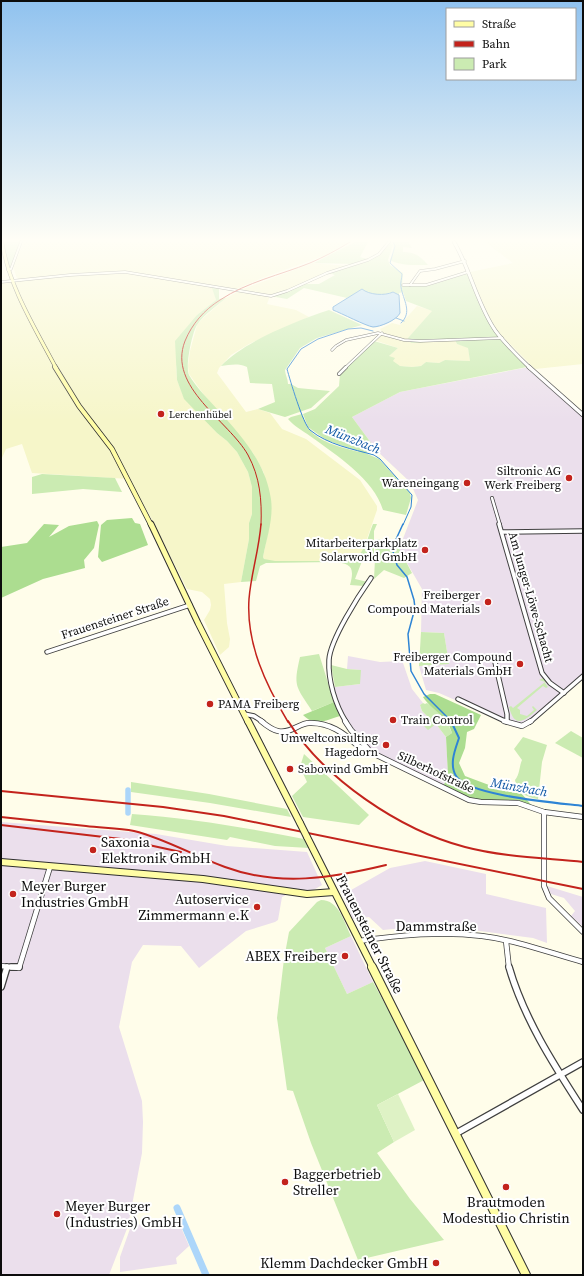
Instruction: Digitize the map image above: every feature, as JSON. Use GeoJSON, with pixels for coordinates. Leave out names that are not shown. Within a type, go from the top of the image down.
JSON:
{"type":"FeatureCollection","features":[{"type":"Feature","properties":{"kind":"main road","name":"Frauensteiner Straße"},"geometry":{"type":"LineString","coordinates":[[22,302],[62,380],[79,406],[112,449],[526,1275]]}},
{"type":"Feature","properties":{"kind":"main road"},"geometry":{"type":"LineString","coordinates":[[1,862],[203,879],[307,894],[334,892]]}},
{"type":"Feature","properties":{"kind":"street"},"geometry":{"type":"LineString","coordinates":[[480,302],[491,324],[502,338],[530,368],[583,415]]}},
{"type":"Feature","properties":{"kind":"street"},"geometry":{"type":"LineString","coordinates":[[332,350],[342,342],[383,332],[396,338],[409,340],[478,337],[502,338]]}},
{"type":"Feature","properties":{"kind":"street"},"geometry":{"type":"LineString","coordinates":[[339,374],[383,332]]}},
{"type":"Feature","properties":{"kind":"street","name":"Am Junger-Löwe-Schacht"},"geometry":{"type":"LineString","coordinates":[[492,498],[542,673],[550,683],[564,693]]}},
{"type":"Feature","properties":{"kind":"street"},"geometry":{"type":"LineString","coordinates":[[502,532],[583,531]]}},
{"type":"Feature","properties":{"kind":"street","name":"Silberhofstraße"},"geometry":{"type":"LineString","coordinates":[[368,750],[351,730],[343,717],[331,685],[329,659],[335,642],[353,604],[371,578]]}},
{"type":"Feature","properties":{"kind":"street","name":"Frauensteiner Straße"},"geometry":{"type":"LineString","coordinates":[[47,652],[190,606]]}},
{"type":"Feature","properties":{"kind":"street"},"geometry":{"type":"LineString","coordinates":[[495,662],[507,714],[507,721]]}},
{"type":"Feature","properties":{"kind":"street"},"geometry":{"type":"LineString","coordinates":[[458,699],[517,726],[526,725],[583,676]]}},
{"type":"Feature","properties":{"kind":"street","name":"Silberhofstraße"},"geometry":{"type":"LineString","coordinates":[[244,714],[254,715],[272,729],[282,732],[287,732],[306,723],[329,725],[344,733],[358,746],[469,800],[518,804],[544,812],[583,817]]}},
{"type":"Feature","properties":{"kind":"street"},"geometry":{"type":"LineString","coordinates":[[544,812],[544,886],[546,892],[554,902],[583,932]]}},
{"type":"Feature","properties":{"kind":"street"},"geometry":{"type":"LineString","coordinates":[[1,966],[20,968],[50,867]]}},
{"type":"Feature","properties":{"kind":"street","name":"Dammstraße"},"geometry":{"type":"LineString","coordinates":[[359,941],[410,934],[482,936],[583,962]]}},
{"type":"Feature","properties":{"kind":"street"},"geometry":{"type":"LineString","coordinates":[[506,941],[505,951],[521,1003],[545,1051],[583,1110]]}},
{"type":"Feature","properties":{"kind":"street"},"geometry":{"type":"LineString","coordinates":[[1,986],[7,967]]}},
{"type":"Feature","properties":{"kind":"street"},"geometry":{"type":"LineString","coordinates":[[455,1134],[583,1062]]}},
{"type":"Feature","properties":{"kind":"shaded area"},"geometry":{"type":"Polygon","coordinates":[[[529,367],[583,416],[583,677],[530,725],[517,727],[439,693],[426,690],[419,666],[449,664],[444,633],[421,632],[422,589],[399,549],[418,500],[410,482],[377,451],[352,417],[400,392],[529,367]]]}},
{"type":"Feature","properties":{"kind":"shaded area"},"geometry":{"type":"Polygon","coordinates":[[[348,656],[380,662],[402,661],[412,689],[423,703],[420,705],[422,711],[430,719],[423,725],[436,724],[446,737],[448,775],[443,787],[368,750],[343,717],[332,690],[335,687],[360,684],[360,670],[347,669],[348,656]]]}},
{"type":"Feature","properties":{"kind":"shaded area"},"geometry":{"type":"Polygon","coordinates":[[[1,822],[156,834],[227,846],[307,852],[322,885],[310,892],[297,890],[282,897],[278,920],[246,931],[199,968],[181,946],[143,945],[132,962],[119,1027],[142,1101],[142,1153],[128,1226],[109,1275],[1,1275],[1,822]]]}},
{"type":"Feature","properties":{"kind":"shaded area"},"geometry":{"type":"Polygon","coordinates":[[[425,861],[486,874],[486,894],[546,908],[547,943],[533,938],[450,927],[414,927],[383,930],[369,917],[353,919],[343,896],[344,894],[390,868],[425,861]]]}},
{"type":"Feature","properties":{"kind":"shaded area"},"geometry":{"type":"Polygon","coordinates":[[[547,886],[583,897],[583,927],[571,916],[575,911],[564,898],[551,894],[547,886]]]}},
{"type":"Feature","properties":{"kind":"shaded area"},"geometry":{"type":"Polygon","coordinates":[[[351,936],[373,982],[347,994],[325,948],[351,936]]]}},
{"type":"Feature","properties":{"kind":"shaded area"},"geometry":{"type":"Polygon","coordinates":[[[177,1218],[189,1246],[176,1258],[177,1264],[120,1272],[120,1257],[131,1226],[177,1218]]]}},
{"type":"Feature","properties":{"kind":"green space"},"geometry":{"type":"Polygon","coordinates":[[[1,302],[214,302],[197,315],[176,367],[177,380],[184,398],[237,452],[248,472],[252,487],[252,514],[249,523],[249,539],[241,582],[224,584],[227,623],[230,639],[229,647],[220,655],[204,620],[210,610],[210,599],[202,592],[187,589],[149,514],[129,479],[32,473],[22,444],[6,449],[1,460],[1,302]]]}},
{"type":"Feature","properties":{"kind":"green space"},"geometry":{"type":"Polygon","coordinates":[[[214,302],[222,302],[200,321],[195,329],[190,350],[188,371],[189,375],[199,388],[243,438],[257,459],[267,482],[272,510],[263,557],[264,559],[275,561],[347,561],[358,556],[362,552],[373,524],[377,524],[374,531],[374,557],[364,556],[355,579],[368,582],[364,586],[350,585],[352,570],[350,567],[344,563],[333,562],[266,563],[260,566],[256,581],[241,582],[249,539],[249,523],[252,514],[252,487],[248,472],[237,452],[184,399],[177,380],[175,341],[197,315],[214,302]]]}},
{"type":"Feature","properties":{"kind":"green space"},"geometry":{"type":"Polygon","coordinates":[[[222,302],[268,302],[267,304],[296,310],[309,317],[249,344],[231,355],[219,368],[217,373],[246,412],[258,409],[270,413],[282,429],[306,439],[360,480],[377,506],[377,510],[362,553],[354,560],[268,561],[264,559],[263,557],[269,527],[264,473],[253,453],[204,395],[189,374],[188,366],[190,351],[197,325],[222,302]]]}},
{"type":"Feature","properties":{"kind":"green space"},"geometry":{"type":"Polygon","coordinates":[[[407,302],[478,302],[493,330],[527,367],[400,392],[352,417],[377,451],[365,453],[379,459],[410,493],[411,498],[406,515],[383,510],[371,488],[353,468],[288,419],[302,414],[308,427],[303,414],[315,409],[339,386],[340,374],[374,341],[398,348],[389,356],[395,358],[393,361],[400,366],[421,366],[426,362],[439,363],[445,360],[470,361],[468,348],[457,344],[455,340],[411,343],[408,338],[432,311],[407,302]],[[308,427],[314,434],[327,442],[363,453],[326,440],[308,427]]]}},
{"type":"Feature","properties":{"kind":"green space"},"geometry":{"type":"Polygon","coordinates":[[[481,302],[583,302],[583,364],[535,369],[496,330],[481,302]]]}},
{"type":"Feature","properties":{"kind":"green space"},"geometry":{"type":"Polygon","coordinates":[[[417,306],[433,311],[408,338],[455,340],[457,344],[468,347],[470,361],[445,360],[439,363],[426,362],[421,366],[412,367],[395,364],[389,356],[398,348],[374,340],[383,333],[380,329],[392,323],[400,325],[417,306]]]}},
{"type":"Feature","properties":{"kind":"green space"},"geometry":{"type":"Polygon","coordinates":[[[329,310],[362,325],[317,338],[300,348],[285,370],[285,373],[288,384],[298,388],[330,391],[311,408],[285,417],[258,409],[275,402],[272,384],[250,383],[247,367],[240,365],[221,366],[243,348],[257,340],[287,326],[329,310]]]}},
{"type":"Feature","properties":{"kind":"green space"},"geometry":{"type":"Polygon","coordinates":[[[42,474],[115,478],[122,492],[83,489],[32,494],[32,477],[42,474]]]}},
{"type":"Feature","properties":{"kind":"green space"},"geometry":{"type":"Polygon","coordinates":[[[132,518],[135,523],[140,524],[148,545],[102,562],[98,557],[101,525],[107,520],[132,518]]]}},
{"type":"Feature","properties":{"kind":"green space"},"geometry":{"type":"Polygon","coordinates":[[[97,521],[99,525],[94,548],[84,560],[85,568],[43,579],[1,598],[1,547],[27,543],[44,524],[59,525],[49,537],[69,526],[97,521]]]}},
{"type":"Feature","properties":{"kind":"green space"},"geometry":{"type":"Polygon","coordinates":[[[376,539],[396,543],[412,573],[404,578],[384,570],[374,579],[376,539]]]}},
{"type":"Feature","properties":{"kind":"green space"},"geometry":{"type":"Polygon","coordinates":[[[421,632],[444,633],[449,664],[419,666],[421,632]]]}},
{"type":"Feature","properties":{"kind":"green space"},"geometry":{"type":"Polygon","coordinates":[[[319,654],[334,702],[312,711],[299,691],[297,686],[297,675],[300,657],[319,654]]]}},
{"type":"Feature","properties":{"kind":"green space"},"geometry":{"type":"Polygon","coordinates":[[[331,665],[347,669],[361,670],[360,684],[335,687],[331,665]]]}},
{"type":"Feature","properties":{"kind":"green space"},"geometry":{"type":"Polygon","coordinates":[[[543,678],[547,681],[545,683],[548,687],[546,688],[543,686],[517,708],[520,710],[520,714],[527,716],[534,710],[532,707],[533,706],[537,710],[524,720],[517,721],[511,714],[509,707],[511,706],[513,708],[545,682],[539,680],[543,678]]]}},
{"type":"Feature","properties":{"kind":"green space"},"geometry":{"type":"Polygon","coordinates":[[[430,694],[435,694],[481,715],[474,729],[467,732],[465,748],[459,763],[465,776],[497,788],[516,787],[533,807],[518,803],[469,800],[443,787],[448,775],[446,737],[452,733],[443,717],[423,697],[430,694]]]}},
{"type":"Feature","properties":{"kind":"green space"},"geometry":{"type":"Polygon","coordinates":[[[334,702],[340,716],[321,722],[316,722],[303,715],[334,702]]]}},
{"type":"Feature","properties":{"kind":"green space"},"geometry":{"type":"Polygon","coordinates":[[[427,703],[444,716],[452,733],[446,737],[436,724],[428,730],[423,725],[430,719],[422,711],[420,705],[427,703]]]}},
{"type":"Feature","properties":{"kind":"green space"},"geometry":{"type":"Polygon","coordinates":[[[571,731],[583,738],[583,758],[555,743],[571,731]]]}},
{"type":"Feature","properties":{"kind":"green space"},"geometry":{"type":"Polygon","coordinates":[[[523,737],[547,745],[542,762],[538,799],[523,794],[518,788],[515,780],[522,760],[514,749],[523,737]]]}},
{"type":"Feature","properties":{"kind":"green space"},"geometry":{"type":"Polygon","coordinates":[[[304,754],[369,815],[359,825],[303,817],[292,796],[307,782],[300,767],[304,754]]]}},
{"type":"Feature","properties":{"kind":"green space"},"geometry":{"type":"Polygon","coordinates":[[[131,782],[209,794],[287,809],[291,817],[210,803],[131,792],[131,782]]]}},
{"type":"Feature","properties":{"kind":"green space"},"geometry":{"type":"Polygon","coordinates":[[[132,814],[218,824],[304,839],[309,848],[275,846],[230,837],[227,840],[130,825],[132,814]]]}},
{"type":"Feature","properties":{"kind":"green space"},"geometry":{"type":"Polygon","coordinates":[[[321,900],[327,901],[337,908],[351,936],[325,948],[347,994],[373,982],[426,1079],[377,1105],[394,1142],[377,1153],[410,1199],[444,1240],[358,1260],[311,1143],[293,1091],[287,1090],[277,1018],[284,959],[289,932],[317,902],[321,900]]]}},
{"type":"Feature","properties":{"kind":"green space"},"geometry":{"type":"Polygon","coordinates":[[[398,1094],[415,1130],[394,1142],[377,1105],[398,1094]]]}},
{"type":"Feature","properties":{"kind":"water"},"geometry":{"type":"Polygon","coordinates":[[[342,302],[399,302],[400,313],[396,318],[388,323],[373,327],[333,310],[333,307],[342,302]]]}},
{"type":"Feature","properties":{"kind":"waterway","name":"Münzbach"},"geometry":{"type":"LineString","coordinates":[[403,321],[407,310],[405,302]]}},
{"type":"Feature","properties":{"kind":"waterway","name":"Münzbach"},"geometry":{"type":"LineString","coordinates":[[396,318],[403,321]]}},
{"type":"Feature","properties":{"kind":"waterway","name":"Münzbach"},"geometry":{"type":"LineString","coordinates":[[373,331],[361,328],[348,329],[318,339],[301,349],[287,369],[300,411],[310,430],[333,443],[374,455],[380,459],[412,495],[411,507],[403,525]]}},
{"type":"Feature","properties":{"kind":"waterway","name":"Münzbach"},"geometry":{"type":"LineString","coordinates":[[403,524],[392,548],[397,565],[407,577],[414,600],[415,608],[408,634],[411,671],[424,694],[451,721]]}},
{"type":"Feature","properties":{"kind":"waterway","name":"Münzbach"},"geometry":{"type":"LineString","coordinates":[[451,721],[459,738],[453,757],[453,767],[456,776],[464,783],[478,789],[515,797],[583,806]]}},
{"type":"Feature","properties":{"kind":"waterway"},"geometry":{"type":"LineString","coordinates":[[128,790],[128,813]]}},
{"type":"Feature","properties":{"kind":"waterway"},"geometry":{"type":"LineString","coordinates":[[177,1208],[206,1275]]}},
{"type":"Feature","properties":{"kind":"railway"},"geometry":{"type":"LineString","coordinates":[[218,302],[204,313],[191,329],[185,341],[182,358],[185,373],[192,388],[239,442],[252,463],[258,480],[261,524]]}},
{"type":"Feature","properties":{"kind":"railway"},"geometry":{"type":"LineString","coordinates":[[261,524],[249,599],[251,632],[254,648],[265,679],[288,722]]}},
{"type":"Feature","properties":{"kind":"railway"},"geometry":{"type":"LineString","coordinates":[[288,721],[303,742],[322,763],[343,782],[390,815],[415,828],[440,839],[479,850],[509,855],[583,862]]}},
{"type":"Feature","properties":{"kind":"railway"},"geometry":{"type":"LineString","coordinates":[[1,791],[163,807],[224,816],[583,889]]}},
{"type":"Feature","properties":{"kind":"railway"},"geometry":{"type":"LineString","coordinates":[[1,817],[134,831],[157,838],[225,867],[265,877],[285,879],[326,877],[386,865]]}},
{"type":"Feature","properties":{"kind":"railway"},"geometry":{"type":"LineString","coordinates":[[1,825],[121,839],[181,852]]}},
{"type":"Feature","properties":{"kind":"place","name":"Lerchenhübel"},"geometry":{"type":"Point","coordinates":[161,414]}},
{"type":"Feature","properties":{"kind":"place","name":"Siltronic AG Werk Freiberg"},"geometry":{"type":"Point","coordinates":[569,478]}},
{"type":"Feature","properties":{"kind":"place","name":"Wareneingang"},"geometry":{"type":"Point","coordinates":[467,483]}},
{"type":"Feature","properties":{"kind":"place","name":"Mitarbeiterparkplatz Solarworld GmbH"},"geometry":{"type":"Point","coordinates":[425,550]}},
{"type":"Feature","properties":{"kind":"place","name":"Freiberger Compound Materials"},"geometry":{"type":"Point","coordinates":[488,602]}},
{"type":"Feature","properties":{"kind":"place","name":"Freiberger Compound Materials GmbH"},"geometry":{"type":"Point","coordinates":[520,664]}},
{"type":"Feature","properties":{"kind":"place","name":"PAMA Freiberg"},"geometry":{"type":"Point","coordinates":[210,704]}},
{"type":"Feature","properties":{"kind":"place","name":"Train Control"},"geometry":{"type":"Point","coordinates":[393,720]}},
{"type":"Feature","properties":{"kind":"place","name":"Umweltconsulting Hagedorn"},"geometry":{"type":"Point","coordinates":[386,745]}},
{"type":"Feature","properties":{"kind":"place","name":"Sabowind GmbH"},"geometry":{"type":"Point","coordinates":[290,769]}},
{"type":"Feature","properties":{"kind":"place","name":"Saxonia Elektronik GmbH"},"geometry":{"type":"Point","coordinates":[93,850]}},
{"type":"Feature","properties":{"kind":"place","name":"Meyer Burger Industries GmbH"},"geometry":{"type":"Point","coordinates":[13,894]}},
{"type":"Feature","properties":{"kind":"place","name":"Autoservice Zimmermann e.K"},"geometry":{"type":"Point","coordinates":[257,907]}},
{"type":"Feature","properties":{"kind":"place","name":"ABEX Freiberg"},"geometry":{"type":"Point","coordinates":[345,956]}},
{"type":"Feature","properties":{"kind":"place","name":"Baggerbetrieb Streller"},"geometry":{"type":"Point","coordinates":[285,1182]}},
{"type":"Feature","properties":{"kind":"place","name":"Brautmoden Modestudio Christin"},"geometry":{"type":"Point","coordinates":[506,1187]}},
{"type":"Feature","properties":{"kind":"place","name":"Meyer Burger (Industries) GmbH"},"geometry":{"type":"Point","coordinates":[57,1214]}},
{"type":"Feature","properties":{"kind":"place","name":"Klemm Dachdecker GmbH"},"geometry":{"type":"Point","coordinates":[436,1263]}}]}
